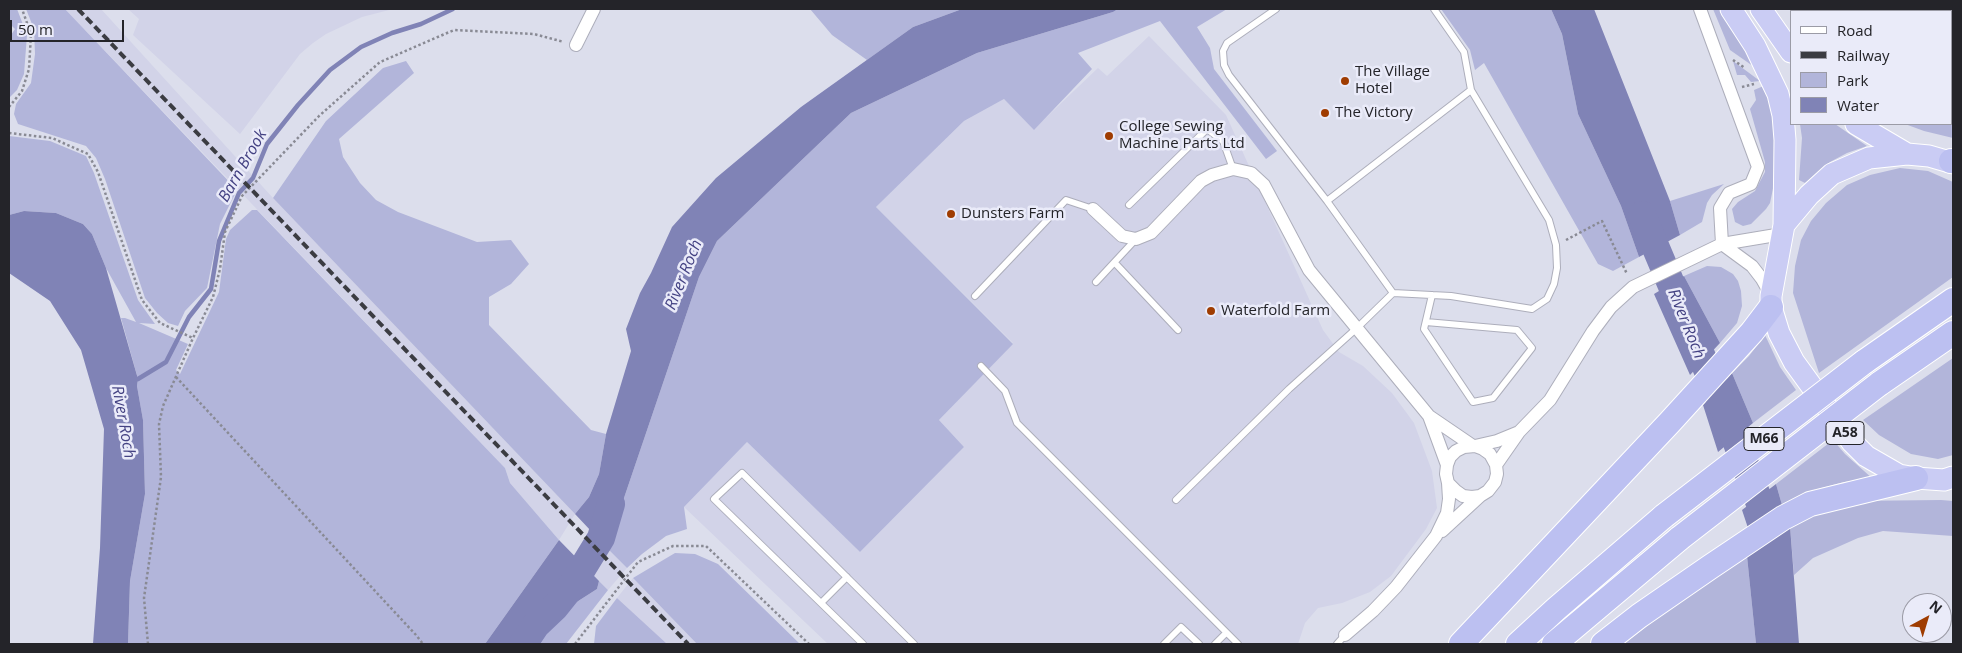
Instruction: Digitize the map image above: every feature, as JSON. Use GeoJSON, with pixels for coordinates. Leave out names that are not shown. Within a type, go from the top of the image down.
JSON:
{"type":"FeatureCollection","features":[{"type":"Feature","properties":{"kind":"highway","name":"A58"},"geometry":{"type":"LineString","coordinates":[[1731,9],[1755,46],[1778,94],[1783,115],[1785,140],[1783,229],[1771,302],[1779,333],[1794,362],[1852,442],[1866,456],[1899,475],[1916,478],[1950,479]]}},
{"type":"Feature","properties":{"kind":"highway"},"geometry":{"type":"LineString","coordinates":[[1761,9],[1790,51]]}},
{"type":"Feature","properties":{"kind":"highway","name":"A58"},"geometry":{"type":"LineString","coordinates":[[1858,125],[1907,154]]}},
{"type":"Feature","properties":{"kind":"highway","name":"A58"},"geometry":{"type":"LineString","coordinates":[[1783,229],[1809,195],[1832,174],[1870,158],[1907,154],[1928,156],[1952,162]]}},
{"type":"Feature","properties":{"kind":"highway","name":"M66"},"geometry":{"type":"LineString","coordinates":[[1518,644],[1664,516],[1864,362],[1953,300]]}},
{"type":"Feature","properties":{"kind":"highway"},"geometry":{"type":"LineString","coordinates":[[1461,644],[1752,332],[1771,302]]}},
{"type":"Feature","properties":{"kind":"highway","name":"M66"},"geometry":{"type":"LineString","coordinates":[[1554,644],[1680,538],[1879,384],[1953,333]]}},
{"type":"Feature","properties":{"kind":"highway"},"geometry":{"type":"LineString","coordinates":[[1603,644],[1639,616],[1783,518],[1810,504],[1916,478]]}},
{"type":"Feature","properties":{"kind":"street"},"geometry":{"type":"LineString","coordinates":[[576,45],[594,9]]}},
{"type":"Feature","properties":{"kind":"street"},"geometry":{"type":"LineString","coordinates":[[1700,9],[1758,167],[1751,184],[1729,193],[1720,208],[1722,244]]}},
{"type":"Feature","properties":{"kind":"street"},"geometry":{"type":"LineString","coordinates":[[1093,209],[1122,236],[1136,239],[1151,233],[1201,181],[1212,175],[1233,169],[1251,173],[1264,185],[1309,270],[1429,416],[1474,446],[1490,454],[1496,465],[1497,474],[1495,482],[1488,491],[1436,536],[1396,587],[1341,640]]}},
{"type":"Feature","properties":{"kind":"street"},"geometry":{"type":"LineString","coordinates":[[1496,465],[1519,432],[1550,400],[1593,331],[1611,307],[1633,287],[1706,250],[1722,244],[1783,229]]}},
{"type":"Feature","properties":{"kind":"street"},"geometry":{"type":"LineString","coordinates":[[1722,244],[1752,266],[1762,280],[1771,302]]}},
{"type":"Feature","properties":{"kind":"street"},"geometry":{"type":"LineString","coordinates":[[1429,416],[1447,465]]}},
{"type":"Feature","properties":{"kind":"street"},"geometry":{"type":"LineString","coordinates":[[1436,536],[1447,513],[1449,499],[1446,474],[1450,457],[1464,447],[1497,441],[1519,432]]}},
{"type":"Feature","properties":{"kind":"street"},"geometry":{"type":"LineString","coordinates":[[1448,482],[1456,492],[1463,496],[1480,496]]}},
{"type":"Feature","properties":{"kind":"lane"},"geometry":{"type":"LineString","coordinates":[[1276,9],[1227,43],[1223,51],[1224,66],[1328,201],[1393,293]]}},
{"type":"Feature","properties":{"kind":"lane"},"geometry":{"type":"LineString","coordinates":[[1176,500],[1289,389],[1393,293],[1451,296],[1532,309],[1547,300],[1554,284],[1557,268],[1556,245],[1549,220],[1471,90],[1464,52],[1434,9]]}},
{"type":"Feature","properties":{"kind":"lane"},"geometry":{"type":"LineString","coordinates":[[1328,201],[1471,90]]}},
{"type":"Feature","properties":{"kind":"lane"},"geometry":{"type":"LineString","coordinates":[[1129,205],[1206,129],[1222,141],[1233,169]]}},
{"type":"Feature","properties":{"kind":"lane"},"geometry":{"type":"LineString","coordinates":[[975,296],[1066,200],[1093,209]]}},
{"type":"Feature","properties":{"kind":"lane"},"geometry":{"type":"LineString","coordinates":[[1096,282],[1136,239]]}},
{"type":"Feature","properties":{"kind":"lane"},"geometry":{"type":"LineString","coordinates":[[1115,263],[1178,330]]}},
{"type":"Feature","properties":{"kind":"lane"},"geometry":{"type":"LineString","coordinates":[[1426,322],[1517,330],[1532,348],[1492,398],[1473,402],[1424,330],[1432,295]]}},
{"type":"Feature","properties":{"kind":"lane"},"geometry":{"type":"LineString","coordinates":[[981,366],[1005,391],[1017,423],[1238,644]]}},
{"type":"Feature","properties":{"kind":"lane"},"geometry":{"type":"LineString","coordinates":[[862,644],[714,499],[742,473],[914,644]]}},
{"type":"Feature","properties":{"kind":"lane"},"geometry":{"type":"LineString","coordinates":[[821,603],[847,577]]}},
{"type":"Feature","properties":{"kind":"lane"},"geometry":{"type":"LineString","coordinates":[[1164,644],[1181,627],[1199,644]]}},
{"type":"Feature","properties":{"kind":"lane"},"geometry":{"type":"LineString","coordinates":[[1215,644],[1226,633]]}},
{"type":"Feature","properties":{"kind":"path"},"geometry":{"type":"LineString","coordinates":[[9,106],[22,91],[29,69],[31,34],[22,9]]}},
{"type":"Feature","properties":{"kind":"path"},"geometry":{"type":"LineString","coordinates":[[148,644],[144,598],[161,477],[159,424],[163,406],[213,296],[220,269],[224,232],[242,196],[319,116],[380,62],[454,30],[534,34],[576,45]]}},
{"type":"Feature","properties":{"kind":"path"},"geometry":{"type":"LineString","coordinates":[[1717,57],[1731,58],[1746,70]]}},
{"type":"Feature","properties":{"kind":"path"},"geometry":{"type":"LineString","coordinates":[[9,133],[52,138],[88,154],[98,172],[142,300],[160,323],[193,338]]}},
{"type":"Feature","properties":{"kind":"path"},"geometry":{"type":"LineString","coordinates":[[1556,245],[1602,221],[1633,287]]}},
{"type":"Feature","properties":{"kind":"path"},"geometry":{"type":"LineString","coordinates":[[176,377],[423,644]]}},
{"type":"Feature","properties":{"kind":"path"},"geometry":{"type":"LineString","coordinates":[[575,644],[638,562],[673,546],[706,546],[809,644]]}},
{"type":"Feature","properties":{"kind":"shaded area"},"geometry":{"type":"Polygon","coordinates":[[[65,9],[101,9],[273,198],[575,514],[559,540],[510,483],[505,468],[65,9]]]}},
{"type":"Feature","properties":{"kind":"shaded area"},"geometry":{"type":"Polygon","coordinates":[[[128,9],[393,9],[362,17],[326,34],[313,43],[300,54],[240,134],[133,35],[139,19],[128,9]]]}},
{"type":"Feature","properties":{"kind":"shaded area"},"geometry":{"type":"Polygon","coordinates":[[[1149,36],[1226,115],[1323,330],[1339,352],[1363,366],[1392,393],[1414,423],[1432,471],[1437,508],[1426,529],[1391,576],[1370,592],[1342,603],[1318,608],[1305,623],[1298,644],[828,644],[684,507],[747,442],[860,552],[964,447],[939,420],[1013,343],[876,207],[964,121],[1004,99],[1034,129],[1098,68],[1107,76],[1149,36]]]}},
{"type":"Feature","properties":{"kind":"shaded area"},"geometry":{"type":"Polygon","coordinates":[[[607,548],[627,568],[608,590],[593,575],[607,548]]]}},
{"type":"Feature","properties":{"kind":"shaded area"},"geometry":{"type":"Polygon","coordinates":[[[633,578],[697,644],[667,644],[617,598],[633,578]]]}},
{"type":"Feature","properties":{"kind":"green space"},"geometry":{"type":"Polygon","coordinates":[[[9,9],[17,9],[27,35],[24,74],[17,90],[9,98],[9,38],[15,29],[9,23],[9,9]]]}},
{"type":"Feature","properties":{"kind":"green space"},"geometry":{"type":"Polygon","coordinates":[[[26,9],[65,9],[237,190],[220,224],[207,288],[185,311],[178,326],[168,323],[145,298],[105,179],[96,158],[86,146],[18,124],[14,114],[16,104],[31,83],[35,54],[34,29],[26,9]]]}},
{"type":"Feature","properties":{"kind":"green space"},"geometry":{"type":"Polygon","coordinates":[[[810,9],[962,9],[913,27],[867,60],[832,35],[810,9]]]}},
{"type":"Feature","properties":{"kind":"green space"},"geometry":{"type":"Polygon","coordinates":[[[1118,9],[1227,9],[1197,27],[1210,48],[1214,69],[1277,151],[1266,159],[1160,21],[1078,53],[1092,69],[1034,130],[1004,99],[964,121],[876,207],[1013,344],[939,420],[964,447],[860,552],[747,442],[684,507],[687,529],[666,536],[627,568],[607,548],[699,277],[717,241],[851,113],[977,53],[1118,9]]]}},
{"type":"Feature","properties":{"kind":"green space"},"geometry":{"type":"Polygon","coordinates":[[[1441,9],[1551,9],[1562,34],[1578,114],[1621,206],[1639,257],[1613,271],[1598,264],[1484,63],[1475,70],[1470,50],[1441,9]]]}},
{"type":"Feature","properties":{"kind":"green space"},"geometry":{"type":"Polygon","coordinates":[[[1713,9],[1723,9],[1760,71],[1730,50],[1713,9]]]}},
{"type":"Feature","properties":{"kind":"green space"},"geometry":{"type":"Polygon","coordinates":[[[1953,9],[1953,138],[1908,125],[1952,125],[1952,10],[1790,10],[1953,9]]]}},
{"type":"Feature","properties":{"kind":"green space"},"geometry":{"type":"Polygon","coordinates":[[[406,61],[414,73],[339,139],[343,157],[360,183],[376,200],[398,212],[477,242],[511,240],[529,264],[511,284],[489,297],[489,325],[591,430],[606,434],[599,474],[589,497],[575,514],[273,198],[326,121],[383,68],[406,61]]]}},
{"type":"Feature","properties":{"kind":"green space"},"geometry":{"type":"Polygon","coordinates":[[[1733,61],[1760,81],[1751,82],[1745,75],[1737,75],[1733,61]]]}},
{"type":"Feature","properties":{"kind":"green space"},"geometry":{"type":"Polygon","coordinates":[[[1766,85],[1775,106],[1775,179],[1770,203],[1766,209],[1751,224],[1743,226],[1735,222],[1732,209],[1738,202],[1755,191],[1765,172],[1765,162],[1750,109],[1756,100],[1754,90],[1766,85]]]}},
{"type":"Feature","properties":{"kind":"green space"},"geometry":{"type":"Polygon","coordinates":[[[1800,125],[1836,125],[1867,146],[1847,153],[1830,162],[1805,183],[1799,180],[1802,138],[1800,125]]]}},
{"type":"Feature","properties":{"kind":"green space"},"geometry":{"type":"Polygon","coordinates":[[[9,136],[50,141],[86,156],[94,173],[138,300],[155,324],[139,323],[188,344],[176,370],[180,374],[219,292],[226,239],[230,230],[252,210],[257,210],[505,468],[510,483],[559,540],[485,644],[128,644],[130,581],[145,494],[143,420],[137,386],[138,379],[121,318],[136,322],[106,268],[92,234],[83,224],[56,213],[24,211],[9,215],[9,136]]]}},
{"type":"Feature","properties":{"kind":"green space"},"geometry":{"type":"Polygon","coordinates":[[[1900,168],[1928,171],[1953,182],[1953,277],[1819,373],[1793,293],[1795,266],[1801,240],[1811,221],[1826,203],[1847,185],[1870,175],[1900,168]]]}},
{"type":"Feature","properties":{"kind":"green space"},"geometry":{"type":"Polygon","coordinates":[[[1724,184],[1712,195],[1707,203],[1702,222],[1680,235],[1670,201],[1724,184]]]}},
{"type":"Feature","properties":{"kind":"green space"},"geometry":{"type":"Polygon","coordinates":[[[1707,266],[1721,267],[1733,274],[1738,281],[1741,291],[1742,306],[1737,323],[1720,343],[1684,276],[1707,266]]]}},
{"type":"Feature","properties":{"kind":"green space"},"geometry":{"type":"Polygon","coordinates":[[[1765,335],[1780,367],[1796,390],[1753,423],[1732,373],[1749,356],[1765,335]]]}},
{"type":"Feature","properties":{"kind":"green space"},"geometry":{"type":"Polygon","coordinates":[[[1953,358],[1953,455],[1938,459],[1911,454],[1879,435],[1863,420],[1953,358]]]}},
{"type":"Feature","properties":{"kind":"green space"},"geometry":{"type":"Polygon","coordinates":[[[1833,440],[1845,454],[1873,479],[1844,482],[1818,489],[1782,505],[1776,484],[1833,440]]]}},
{"type":"Feature","properties":{"kind":"green space"},"geometry":{"type":"Polygon","coordinates":[[[1852,501],[1953,501],[1953,536],[1883,531],[1858,538],[1813,558],[1794,575],[1790,526],[1810,514],[1852,501]]]}},
{"type":"Feature","properties":{"kind":"green space"},"geometry":{"type":"Polygon","coordinates":[[[675,553],[695,554],[718,564],[800,644],[697,644],[633,578],[675,553]]]}},
{"type":"Feature","properties":{"kind":"green space"},"geometry":{"type":"Polygon","coordinates":[[[1747,556],[1756,644],[1624,644],[1651,623],[1747,556]]]}},
{"type":"Feature","properties":{"kind":"green space"},"geometry":{"type":"Polygon","coordinates":[[[599,581],[608,590],[566,644],[540,644],[558,614],[597,589],[599,581]]]}},
{"type":"Feature","properties":{"kind":"green space"},"geometry":{"type":"Polygon","coordinates":[[[617,598],[667,644],[594,644],[596,626],[617,598]]]}},
{"type":"Feature","properties":{"kind":"water"},"geometry":{"type":"Polygon","coordinates":[[[962,9],[1118,9],[977,53],[851,113],[717,241],[699,277],[607,548],[575,514],[589,497],[599,474],[606,434],[631,351],[626,329],[640,293],[672,227],[716,178],[801,107],[913,27],[962,9]]]}},
{"type":"Feature","properties":{"kind":"water"},"geometry":{"type":"Polygon","coordinates":[[[1551,9],[1594,9],[1670,201],[1680,235],[1639,257],[1621,206],[1578,114],[1562,34],[1551,9]]]}},
{"type":"Feature","properties":{"kind":"water"},"geometry":{"type":"Polygon","coordinates":[[[24,211],[56,213],[83,224],[92,234],[106,268],[138,379],[137,386],[143,420],[145,494],[130,581],[128,644],[93,644],[100,548],[104,429],[81,350],[50,301],[9,273],[9,215],[24,211]]]}},
{"type":"Feature","properties":{"kind":"water"},"geometry":{"type":"Polygon","coordinates":[[[1684,276],[1720,343],[1690,375],[1654,294],[1684,276]]]}},
{"type":"Feature","properties":{"kind":"water"},"geometry":{"type":"Polygon","coordinates":[[[1732,373],[1753,423],[1718,452],[1703,405],[1732,373]]]}},
{"type":"Feature","properties":{"kind":"water"},"geometry":{"type":"Polygon","coordinates":[[[1776,484],[1782,505],[1749,531],[1742,510],[1776,484]]]}},
{"type":"Feature","properties":{"kind":"water"},"geometry":{"type":"Polygon","coordinates":[[[1790,526],[1799,644],[1756,644],[1747,556],[1790,526]]]}},
{"type":"Feature","properties":{"kind":"water"},"geometry":{"type":"Polygon","coordinates":[[[559,540],[599,581],[597,589],[558,614],[540,644],[485,644],[559,540]]]}},
{"type":"Feature","properties":{"kind":"waterway","name":"Barn Brook"},"geometry":{"type":"LineString","coordinates":[[133,380],[138,379],[166,362],[189,317],[211,289],[219,241],[239,193],[253,178],[267,144],[298,105],[330,70],[361,47],[392,33],[421,24],[453,9]]}},
{"type":"Feature","properties":{"kind":"waterway","name":"River Roch"},"geometry":{"type":"LineString","coordinates":[[1642,215],[1726,414],[1762,509],[1765,533]]}},
{"type":"Feature","properties":{"kind":"waterway","name":"River Roch"},"geometry":{"type":"LineString","coordinates":[[523,644],[536,625],[555,607],[571,587],[601,538],[611,504]]}},
{"type":"Feature","properties":{"kind":"railway"},"geometry":{"type":"LineString","coordinates":[[78,9],[688,644]]}},
{"type":"Feature","properties":{"kind":"place","name":"The Village Hotel"},"geometry":{"type":"Point","coordinates":[1345,81]}},
{"type":"Feature","properties":{"kind":"place","name":"The Victory"},"geometry":{"type":"Point","coordinates":[1325,113]}},
{"type":"Feature","properties":{"kind":"place","name":"College Sewing Machine Parts Ltd"},"geometry":{"type":"Point","coordinates":[1109,136]}},
{"type":"Feature","properties":{"kind":"place","name":"Dunsters Farm"},"geometry":{"type":"Point","coordinates":[951,214]}},
{"type":"Feature","properties":{"kind":"place","name":"Waterfold Farm"},"geometry":{"type":"Point","coordinates":[1211,311]}}]}
